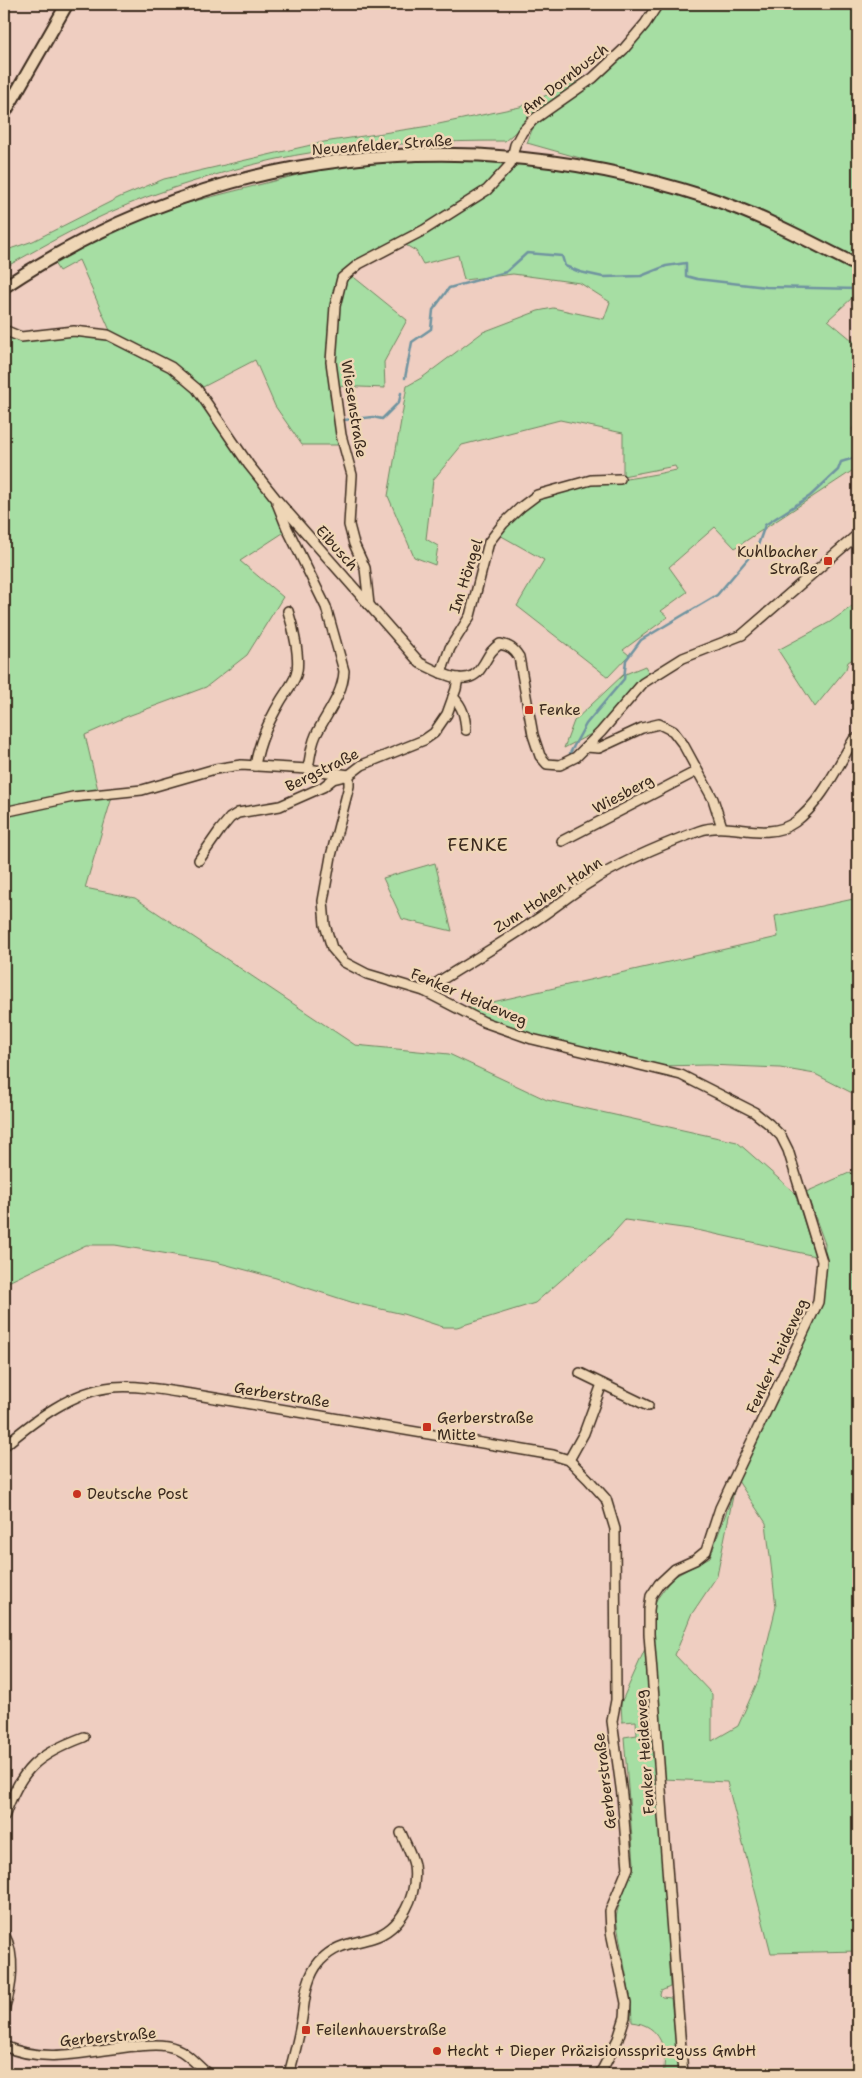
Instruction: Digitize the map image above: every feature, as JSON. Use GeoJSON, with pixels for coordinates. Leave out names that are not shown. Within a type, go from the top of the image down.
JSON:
{"type":"FeatureCollection","features":[{"type":"Feature","properties":{"kind":"main road"},"geometry":{"type":"LineString","coordinates":[[4,114],[67,4]]}},
{"type":"Feature","properties":{"kind":"main road","name":"Neuenfelder Straße"},"geometry":{"type":"LineString","coordinates":[[4,287],[46,260],[106,228],[149,209],[231,181],[315,163],[439,153],[513,156],[572,164],[636,177],[708,197],[779,226],[858,266]]}},
{"type":"Feature","properties":{"kind":"street","name":"Am Dornbusch"},"geometry":{"type":"LineString","coordinates":[[513,156],[515,145],[522,132],[533,120],[593,78],[623,50],[646,24],[658,4]]}},
{"type":"Feature","properties":{"kind":"street","name":"Wiesenstraße"},"geometry":{"type":"LineString","coordinates":[[369,605],[365,568],[354,544],[350,525],[352,475],[341,435],[330,362],[335,306],[342,278],[359,264],[424,230],[488,190],[510,165],[513,156]]}},
{"type":"Feature","properties":{"kind":"street","name":"Eibusch"},"geometry":{"type":"LineString","coordinates":[[4,330],[21,337],[74,331],[108,335],[171,367],[197,389],[249,465],[277,500],[420,663],[441,674],[458,678]]}},
{"type":"Feature","properties":{"kind":"street","name":"Im Höngel"},"geometry":{"type":"LineString","coordinates":[[441,674],[450,648],[470,616],[489,542],[503,524],[521,506],[537,495],[591,480],[620,479]]}},
{"type":"Feature","properties":{"kind":"street"},"geometry":{"type":"LineString","coordinates":[[277,500],[278,507],[326,607],[344,671],[344,682],[337,698],[315,736],[310,750],[308,769]]}},
{"type":"Feature","properties":{"kind":"street"},"geometry":{"type":"LineString","coordinates":[[458,678],[474,676],[480,670],[491,650],[500,644],[508,645],[519,657],[532,735],[540,756],[547,764],[560,765],[576,757],[643,683],[683,658],[742,635],[858,534]]}},
{"type":"Feature","properties":{"kind":"street"},"geometry":{"type":"LineString","coordinates":[[255,766],[261,740],[268,723],[296,677],[298,668],[288,611]]}},
{"type":"Feature","properties":{"kind":"street","name":"Bergstraße"},"geometry":{"type":"LineString","coordinates":[[199,860],[220,830],[234,816],[280,806],[302,794],[323,786],[333,779],[348,775],[362,765],[424,740],[434,733],[441,724],[453,697],[458,678]]}},
{"type":"Feature","properties":{"kind":"street"},"geometry":{"type":"LineString","coordinates":[[453,697],[465,716],[466,730]]}},
{"type":"Feature","properties":{"kind":"street"},"geometry":{"type":"LineString","coordinates":[[586,747],[599,748],[642,728],[659,724],[673,731],[712,799],[722,827]]}},
{"type":"Feature","properties":{"kind":"street","name":"Zum Hohen Hahn"},"geometry":{"type":"LineString","coordinates":[[424,991],[536,920],[614,867],[701,831],[722,827],[744,831],[764,831],[780,829],[794,822],[812,806],[854,739]]}},
{"type":"Feature","properties":{"kind":"street"},"geometry":{"type":"LineString","coordinates":[[4,812],[73,797],[142,790],[215,769],[241,765],[308,769],[348,775]]}},
{"type":"Feature","properties":{"kind":"street","name":"Wiesberg"},"geometry":{"type":"LineString","coordinates":[[562,841],[696,771]]}},
{"type":"Feature","properties":{"kind":"street","name":"Fenker Heideweg"},"geometry":{"type":"LineString","coordinates":[[348,775],[350,786],[324,890],[325,925],[332,948],[344,962],[367,974],[424,991],[484,1022],[532,1039],[681,1075],[754,1112],[770,1124],[781,1136],[788,1150],[822,1261],[818,1302],[720,1508],[706,1551],[695,1560],[675,1569],[659,1584],[651,1596],[649,1610],[683,2074]]}},
{"type":"Feature","properties":{"kind":"street"},"geometry":{"type":"LineString","coordinates":[[580,1373],[648,1406]]}},
{"type":"Feature","properties":{"kind":"street"},"geometry":{"type":"LineString","coordinates":[[568,1460],[584,1433],[602,1384]]}},
{"type":"Feature","properties":{"kind":"street","name":"Gerberstraße"},"geometry":{"type":"LineString","coordinates":[[4,1446],[43,1415],[86,1394],[113,1388],[141,1387],[553,1455],[568,1460],[588,1479],[606,1499],[615,1529],[616,1700],[612,1722],[622,1795],[628,1868],[610,1911],[611,1932],[626,2003],[625,2017],[618,2039],[600,2074]]}},
{"type":"Feature","properties":{"kind":"street"},"geometry":{"type":"LineString","coordinates":[[4,1816],[12,1794],[22,1775],[37,1760],[62,1745],[84,1737]]}},
{"type":"Feature","properties":{"kind":"street"},"geometry":{"type":"LineString","coordinates":[[289,2074],[309,1981],[320,1961],[335,1948],[384,1933],[396,1924],[409,1904],[413,1892],[414,1864],[401,1833]]}},
{"type":"Feature","properties":{"kind":"street"},"geometry":{"type":"LineString","coordinates":[[4,1934],[12,1963],[8,1998],[4,2010]]}},
{"type":"Feature","properties":{"kind":"street","name":"Gerberstraße"},"geometry":{"type":"LineString","coordinates":[[4,2046],[18,2053],[38,2056],[76,2054],[161,2044],[181,2051],[208,2074]]}},
{"type":"Feature","properties":{"kind":"green space"},"geometry":{"type":"Polygon","coordinates":[[[662,4],[858,4],[858,302],[852,298],[828,320],[858,345],[858,421],[852,429],[858,441],[858,467],[735,548],[715,527],[669,567],[687,592],[661,611],[668,617],[623,650],[629,655],[608,677],[517,606],[544,560],[498,534],[525,508],[538,499],[553,493],[677,470],[675,466],[623,476],[623,433],[560,420],[462,445],[433,480],[426,539],[438,546],[435,565],[414,557],[388,496],[407,386],[423,377],[483,332],[538,311],[553,308],[604,319],[610,302],[580,283],[513,274],[464,280],[458,255],[423,264],[416,251],[402,243],[491,190],[522,161],[619,169],[527,143],[535,122],[595,77],[662,4]]]}},
{"type":"Feature","properties":{"kind":"green space"},"geometry":{"type":"Polygon","coordinates":[[[589,76],[534,116],[505,141],[433,142],[362,147],[294,155],[252,165],[128,204],[74,230],[4,268],[4,251],[33,241],[120,197],[164,179],[324,142],[429,126],[520,107],[589,76]]]}},
{"type":"Feature","properties":{"kind":"green space"},"geometry":{"type":"Polygon","coordinates":[[[440,156],[508,161],[485,188],[341,277],[331,335],[342,445],[302,445],[275,406],[255,360],[201,388],[112,335],[79,260],[59,271],[54,263],[152,212],[317,170],[440,156]]]}},
{"type":"Feature","properties":{"kind":"green space"},"geometry":{"type":"Polygon","coordinates":[[[350,274],[407,320],[384,362],[385,388],[335,386],[334,336],[344,280],[350,274]]]}},
{"type":"Feature","properties":{"kind":"green space"},"geometry":{"type":"Polygon","coordinates":[[[74,333],[106,338],[170,369],[195,391],[269,496],[286,531],[240,561],[283,597],[247,655],[206,687],[128,716],[85,735],[98,790],[4,809],[4,336],[22,341],[74,333]]]}},
{"type":"Feature","properties":{"kind":"green space"},"geometry":{"type":"Polygon","coordinates":[[[858,602],[858,656],[848,662],[846,669],[815,707],[778,650],[830,622],[858,602]]]}},
{"type":"Feature","properties":{"kind":"green space"},"geometry":{"type":"Polygon","coordinates":[[[645,666],[649,673],[599,730],[564,748],[574,721],[623,675],[645,666]]]}},
{"type":"Feature","properties":{"kind":"green space"},"geometry":{"type":"Polygon","coordinates":[[[112,797],[85,888],[135,898],[355,1045],[449,1054],[547,1100],[737,1142],[795,1193],[815,1256],[697,1230],[625,1220],[608,1239],[535,1303],[457,1327],[443,1327],[403,1314],[354,1303],[276,1278],[216,1262],[115,1245],[86,1245],[4,1284],[4,815],[70,800],[112,797]]]}},
{"type":"Feature","properties":{"kind":"green space"},"geometry":{"type":"Polygon","coordinates":[[[435,863],[452,931],[402,919],[383,878],[435,863]]]}},
{"type":"Feature","properties":{"kind":"green space"},"geometry":{"type":"Polygon","coordinates":[[[858,898],[858,1096],[815,1074],[780,1068],[708,1065],[657,1066],[589,1051],[485,1021],[462,1009],[778,937],[775,916],[858,898]]]}},
{"type":"Feature","properties":{"kind":"green space"},"geometry":{"type":"Polygon","coordinates":[[[858,1169],[858,1951],[771,1953],[727,1782],[664,1779],[652,1634],[654,1603],[672,1578],[710,1557],[734,1491],[717,1576],[691,1615],[675,1655],[712,1694],[712,1741],[738,1726],[758,1681],[776,1607],[766,1523],[738,1481],[779,1387],[821,1304],[825,1244],[806,1192],[858,1169]]]}},
{"type":"Feature","properties":{"kind":"green space"},"geometry":{"type":"Polygon","coordinates":[[[645,1649],[666,1899],[670,1987],[661,1991],[660,1995],[671,1998],[679,2074],[663,2074],[663,2048],[656,2033],[642,2024],[632,2022],[631,2002],[616,1919],[619,1904],[634,1863],[624,1737],[637,1735],[636,1721],[622,1722],[621,1703],[645,1649]]]}},
{"type":"Feature","properties":{"kind":"waterway"},"geometry":{"type":"LineString","coordinates":[[405,378],[412,342],[431,329],[433,310],[449,288],[506,272],[527,253],[562,256],[565,266],[580,272],[603,277],[641,276],[666,266],[686,263],[686,276],[697,279],[766,287],[858,289],[858,291]]}},
{"type":"Feature","properties":{"kind":"waterway"},"geometry":{"type":"LineString","coordinates":[[344,420],[373,417],[382,419],[399,402],[401,393]]}},
{"type":"Feature","properties":{"kind":"waterway"},"geometry":{"type":"LineString","coordinates":[[570,753],[586,724],[624,679],[626,660],[641,640],[717,595],[757,548],[765,525],[810,496],[838,470],[841,462],[854,458],[858,448]]}},
{"type":"Feature","properties":{"kind":"place","name":"Kuhlbacher Straße"},"geometry":{"type":"Point","coordinates":[828,561]}},
{"type":"Feature","properties":{"kind":"place","name":"Fenke"},"geometry":{"type":"Point","coordinates":[529,710]}},
{"type":"Feature","properties":{"kind":"place","name":"Gerberstraße Mitte"},"geometry":{"type":"Point","coordinates":[427,1427]}},
{"type":"Feature","properties":{"kind":"place","name":"Deutsche Post"},"geometry":{"type":"Point","coordinates":[77,1494]}},
{"type":"Feature","properties":{"kind":"place","name":"Feilenhauerstraße"},"geometry":{"type":"Point","coordinates":[306,2030]}},
{"type":"Feature","properties":{"kind":"place","name":"Hecht + Dieper Präzisionsspritzguss GmbH"},"geometry":{"type":"Point","coordinates":[437,2051]}},
{"type":"Feature","properties":{"kind":"district","name":"FENKE"},"geometry":{"type":"Point","coordinates":[478,845]}}]}
